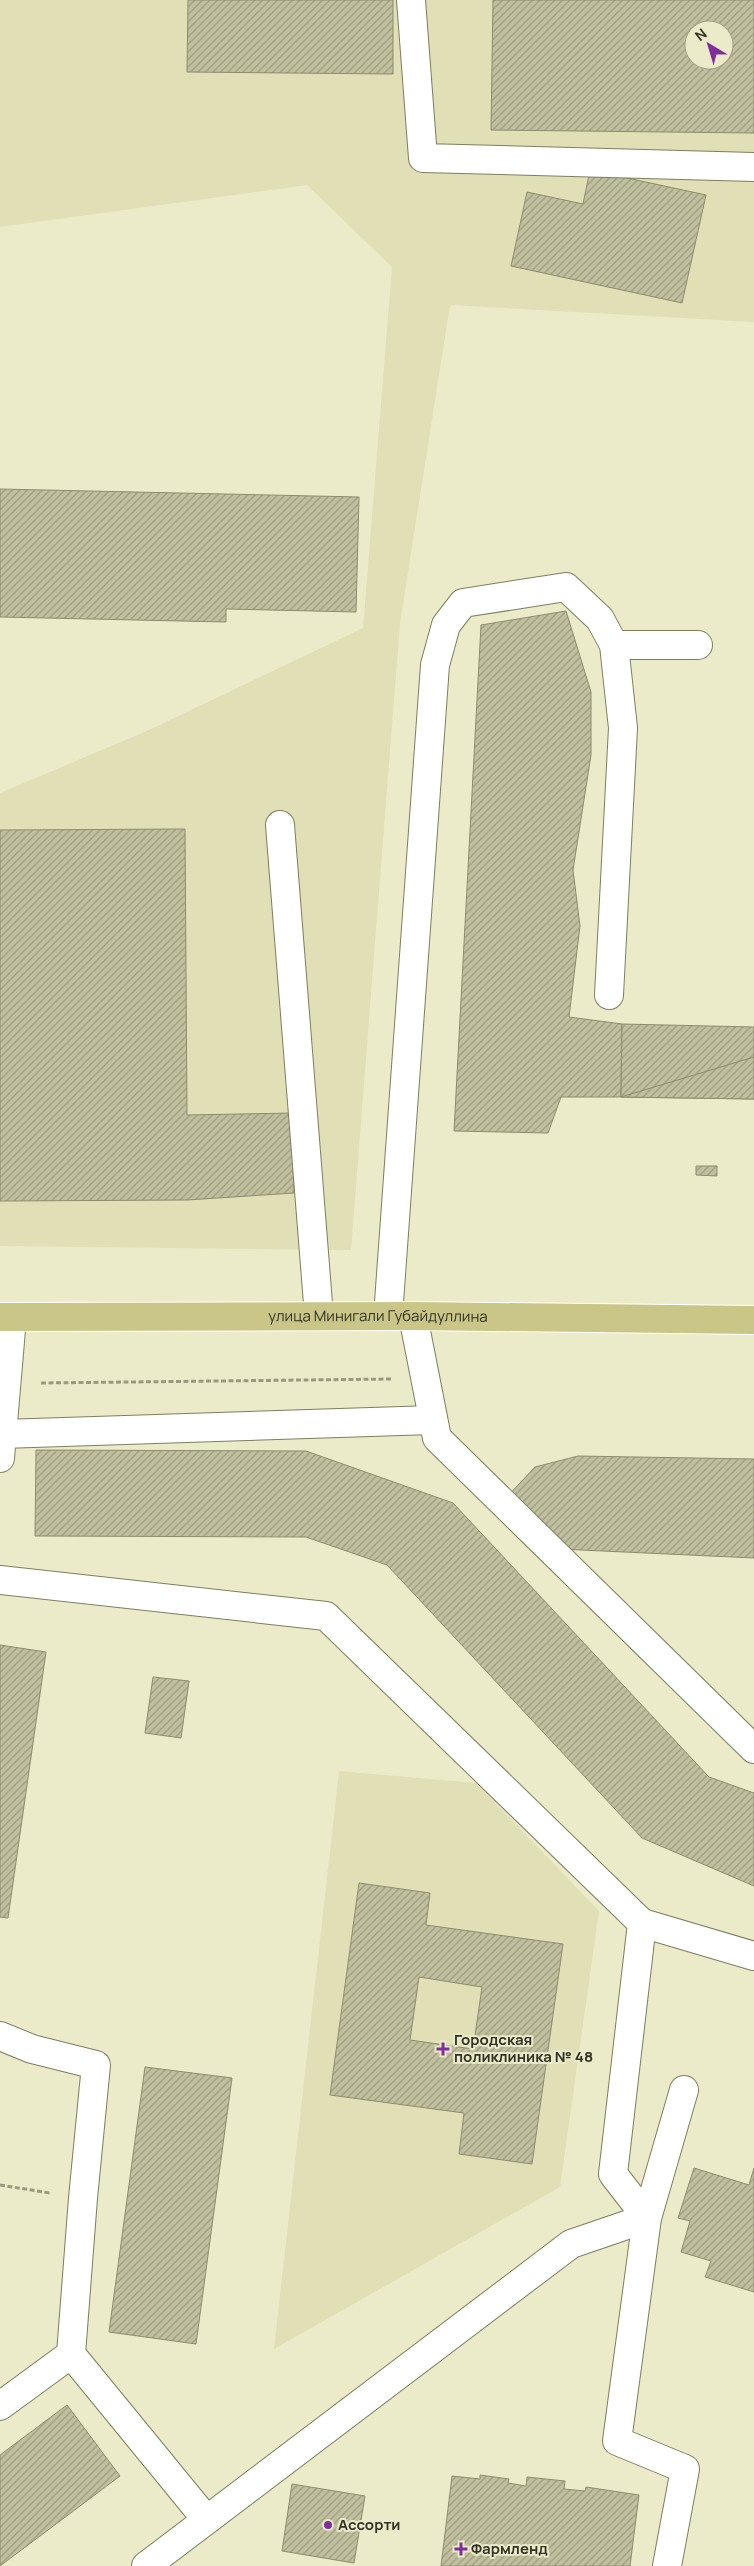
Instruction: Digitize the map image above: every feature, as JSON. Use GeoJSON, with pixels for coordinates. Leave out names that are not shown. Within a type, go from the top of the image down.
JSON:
{"type":"FeatureCollection","features":[{"type":"Feature","properties":{"kind":"main road","name":"улица Минигали Губайдуллина"},"geometry":{"type":"LineString","coordinates":[[6,1318],[400,1316],[754,1320]]}},
{"type":"Feature","properties":{"kind":"lane"},"geometry":{"type":"LineString","coordinates":[[411,0],[423,158],[754,167]]}},
{"type":"Feature","properties":{"kind":"lane"},"geometry":{"type":"LineString","coordinates":[[609,995],[623,728],[614,645],[600,619],[566,587],[463,603],[446,625],[435,665],[400,1316],[426,1378],[437,1438],[754,1749]]}},
{"type":"Feature","properties":{"kind":"lane"},"geometry":{"type":"LineString","coordinates":[[614,645],[698,645]]}},
{"type":"Feature","properties":{"kind":"lane"},"geometry":{"type":"LineString","coordinates":[[280,824],[319,1316]]}},
{"type":"Feature","properties":{"kind":"lane"},"geometry":{"type":"LineString","coordinates":[[6,1318],[6,1384],[1,1446],[434,1420]]}},
{"type":"Feature","properties":{"kind":"lane"},"geometry":{"type":"LineString","coordinates":[[0,1580],[326,1616],[642,1923],[754,1956]]}},
{"type":"Feature","properties":{"kind":"lane"},"geometry":{"type":"LineString","coordinates":[[642,1923],[613,2174],[646,2218]]}},
{"type":"Feature","properties":{"kind":"lane"},"geometry":{"type":"LineString","coordinates":[[0,2036],[32,2049],[96,2065],[71,2354],[206,2519]]}},
{"type":"Feature","properties":{"kind":"lane"},"geometry":{"type":"LineString","coordinates":[[667,2566],[685,2469],[617,2441],[646,2218],[684,2090]]}},
{"type":"Feature","properties":{"kind":"lane"},"geometry":{"type":"LineString","coordinates":[[146,2566],[571,2244],[646,2218]]}},
{"type":"Feature","properties":{"kind":"lane"},"geometry":{"type":"LineString","coordinates":[[0,2406],[71,2354]]}},
{"type":"Feature","properties":{"kind":"path"},"geometry":{"type":"LineString","coordinates":[[6,1384],[426,1378]]}},
{"type":"Feature","properties":{"kind":"path"},"geometry":{"type":"LineString","coordinates":[[0,2185],[83,2198]]}},
{"type":"Feature","properties":{"kind":"shaded area"},"geometry":{"type":"Polygon","coordinates":[[[0,0],[754,0],[754,322],[450,305],[400,623],[351,1250],[0,1246],[0,793],[149,730],[363,628],[392,267],[307,185],[0,227],[0,0]]]}},
{"type":"Feature","properties":{"kind":"shaded area","name":"Городская поликлиника № 48"},"geometry":{"type":"Polygon","coordinates":[[[339,1771],[476,1783],[599,1911],[560,2187],[274,2349],[339,1771]]]}},
{"type":"Feature","properties":{"kind":"building"},"geometry":{"type":"Polygon","coordinates":[[[188,0],[393,0],[393,74],[187,72],[188,0]]]}},
{"type":"Feature","properties":{"kind":"building"},"geometry":{"type":"Polygon","coordinates":[[[493,0],[754,0],[754,133],[491,130],[493,0]]]}},
{"type":"Feature","properties":{"kind":"building"},"geometry":{"type":"Polygon","coordinates":[[[590,170],[706,195],[682,303],[511,266],[527,192],[583,204],[590,170]]]}},
{"type":"Feature","properties":{"kind":"building"},"geometry":{"type":"Polygon","coordinates":[[[0,489],[359,497],[356,612],[226,609],[226,622],[0,617],[0,489]]]}},
{"type":"Feature","properties":{"kind":"building"},"geometry":{"type":"Polygon","coordinates":[[[566,611],[591,692],[591,755],[573,870],[580,926],[569,1017],[622,1024],[621,1097],[561,1097],[548,1133],[454,1131],[481,625],[566,611]]]}},
{"type":"Feature","properties":{"kind":"building"},"geometry":{"type":"Polygon","coordinates":[[[185,829],[187,1115],[293,1113],[294,1193],[187,1200],[0,1201],[0,830],[185,829]]]}},
{"type":"Feature","properties":{"kind":"building"},"geometry":{"type":"Polygon","coordinates":[[[622,1024],[754,1027],[754,1099],[621,1097],[622,1024]]]}},
{"type":"Feature","properties":{"kind":"building"},"geometry":{"type":"Polygon","coordinates":[[[754,1057],[754,1099],[621,1097],[754,1057]]]}},
{"type":"Feature","properties":{"kind":"building"},"geometry":{"type":"Polygon","coordinates":[[[696,1166],[717,1166],[717,1176],[696,1175],[696,1166]]]}},
{"type":"Feature","properties":{"kind":"building"},"geometry":{"type":"Polygon","coordinates":[[[36,1450],[306,1451],[453,1503],[709,1777],[754,1793],[754,1886],[642,1838],[387,1565],[306,1537],[35,1536],[36,1450]]]}},
{"type":"Feature","properties":{"kind":"building"},"geometry":{"type":"Polygon","coordinates":[[[578,1456],[754,1459],[754,1558],[559,1549],[505,1499],[535,1467],[578,1456]]]}},
{"type":"Feature","properties":{"kind":"building"},"geometry":{"type":"Polygon","coordinates":[[[0,1645],[46,1652],[8,1918],[0,1917],[0,1645]]]}},
{"type":"Feature","properties":{"kind":"building"},"geometry":{"type":"Polygon","coordinates":[[[153,1677],[189,1681],[181,1738],[145,1733],[153,1677]]]}},
{"type":"Feature","properties":{"kind":"building"},"geometry":{"type":"Polygon","coordinates":[[[359,1883],[430,1893],[426,1925],[563,1944],[532,2164],[459,2154],[464,2113],[330,2095],[359,1883]],[[419,1977],[410,2040],[473,2049],[482,1987],[419,1977]]]}},
{"type":"Feature","properties":{"kind":"building"},"geometry":{"type":"Polygon","coordinates":[[[145,2067],[232,2078],[196,2344],[109,2332],[145,2067]]]}},
{"type":"Feature","properties":{"kind":"building"},"geometry":{"type":"Polygon","coordinates":[[[694,2168],[749,2185],[754,2168],[754,2292],[705,2277],[711,2261],[681,2252],[690,2221],[678,2218],[694,2168]]]}},
{"type":"Feature","properties":{"kind":"building"},"geometry":{"type":"Polygon","coordinates":[[[67,2405],[120,2476],[0,2566],[0,2455],[67,2405]]]}},
{"type":"Feature","properties":{"kind":"building"},"geometry":{"type":"Polygon","coordinates":[[[480,2475],[509,2479],[508,2483],[526,2486],[527,2477],[565,2481],[564,2489],[585,2491],[586,2487],[639,2495],[630,2566],[441,2566],[452,2476],[480,2479],[480,2475]]]}},
{"type":"Feature","properties":{"kind":"building"},"geometry":{"type":"Polygon","coordinates":[[[292,2484],[365,2496],[354,2563],[282,2551],[292,2484]]]}},
{"type":"Feature","properties":{"kind":"place","name":"Городская поликлиника № 48"},"geometry":{"type":"Point","coordinates":[443,2049]}},
{"type":"Feature","properties":{"kind":"place","name":"Ассорти"},"geometry":{"type":"Point","coordinates":[328,2525]}},
{"type":"Feature","properties":{"kind":"place","name":"Фармленд"},"geometry":{"type":"Point","coordinates":[461,2549]}}]}
